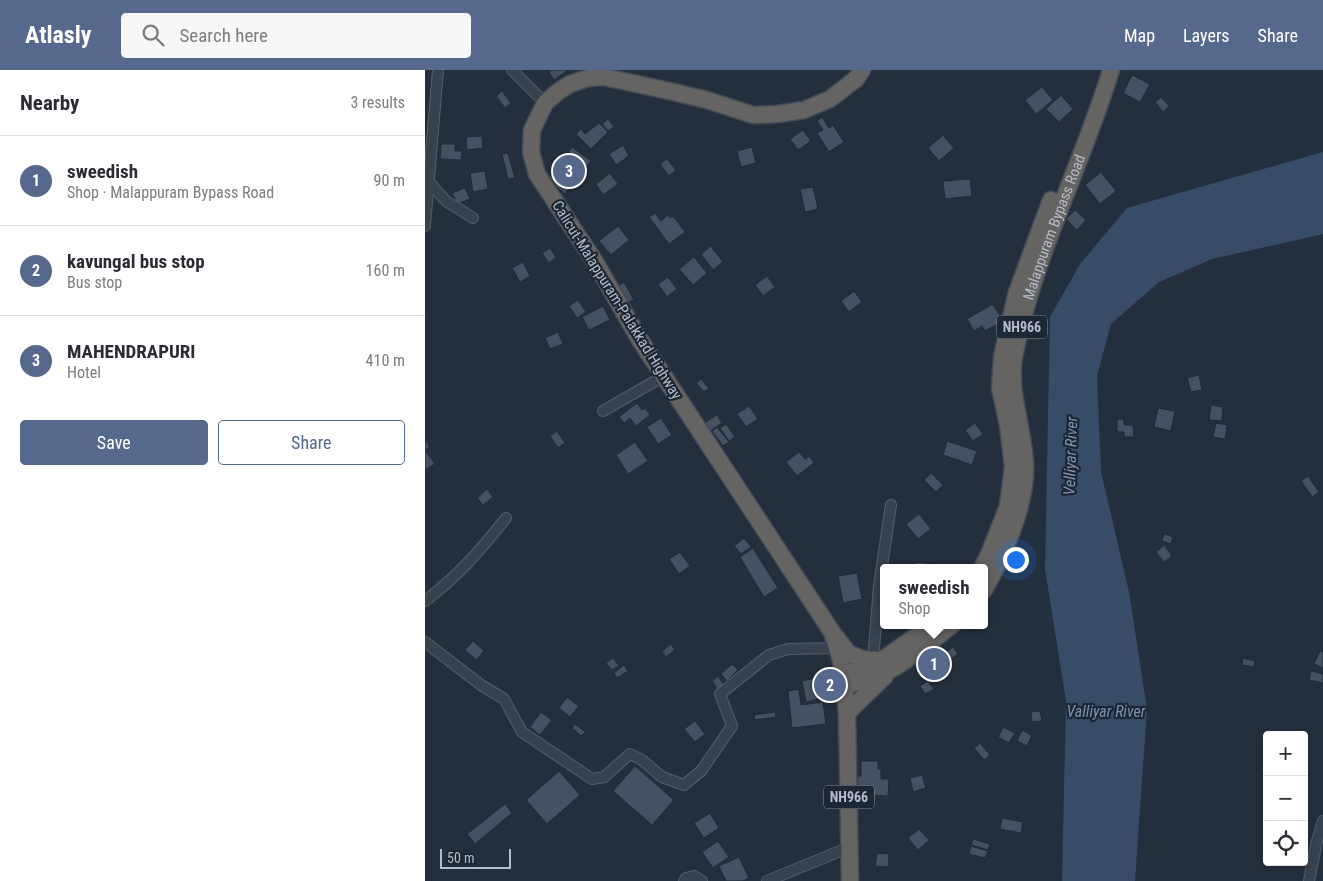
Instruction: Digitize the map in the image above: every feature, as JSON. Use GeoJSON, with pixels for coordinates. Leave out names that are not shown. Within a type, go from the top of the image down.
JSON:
{"type":"FeatureCollection","features":[{"type":"Feature","properties":{"kind":"highway","name":"Calicut-Malappuram-Palakkad Highway"},"geometry":{"type":"LineString","coordinates":[[847,713],[843,678],[832,632],[641,340],[595,262],[537,174],[531,152],[532,130],[545,103],[570,84],[587,78],[605,77],[707,100],[753,115],[804,110],[830,98],[856,79],[862,70]]}},
{"type":"Feature","properties":{"kind":"highway","name":"Malappuram Bypass Road"},"geometry":{"type":"LineString","coordinates":[[984,564],[1008,506],[1013,467],[1008,425],[1000,388],[1002,357],[1017,292],[1100,70]]}},
{"type":"Feature","properties":{"kind":"highway","name":"Malappuram Bypass Road"},"geometry":{"type":"LineString","coordinates":[[988,582],[1001,557],[1020,509],[1025,467],[1020,423],[1012,388],[1014,358],[1029,296],[1111,70]]}},
{"type":"Feature","properties":{"kind":"highway"},"geometry":{"type":"LineString","coordinates":[[847,713],[867,692],[884,663],[927,629]]}},
{"type":"Feature","properties":{"kind":"highway"},"geometry":{"type":"LineString","coordinates":[[843,678],[884,663],[945,629]]}},
{"type":"Feature","properties":{"kind":"highway"},"geometry":{"type":"LineString","coordinates":[[832,632],[849,654],[884,663]]}},
{"type":"Feature","properties":{"kind":"highway","name":"NH966"},"geometry":{"type":"LineString","coordinates":[[847,713],[850,881]]}},
{"type":"Feature","properties":{"kind":"street"},"geometry":{"type":"LineString","coordinates":[[425,226],[429,112],[438,70]]}},
{"type":"Feature","properties":{"kind":"street"},"geometry":{"type":"LineString","coordinates":[[512,70],[545,103]]}},
{"type":"Feature","properties":{"kind":"street"},"geometry":{"type":"LineString","coordinates":[[427,182],[446,201],[473,218]]}},
{"type":"Feature","properties":{"kind":"street"},"geometry":{"type":"LineString","coordinates":[[603,411],[664,376]]}},
{"type":"Feature","properties":{"kind":"street"},"geometry":{"type":"LineString","coordinates":[[882,564],[891,505]]}},
{"type":"Feature","properties":{"kind":"street"},"geometry":{"type":"LineString","coordinates":[[425,601],[447,585],[479,553],[506,518]]}},
{"type":"Feature","properties":{"kind":"street"},"geometry":{"type":"LineString","coordinates":[[880,579],[880,601]]}},
{"type":"Feature","properties":{"kind":"street"},"geometry":{"type":"LineString","coordinates":[[882,629],[884,663]]}},
{"type":"Feature","properties":{"kind":"street"},"geometry":{"type":"LineString","coordinates":[[425,642],[481,685],[504,699],[522,732],[592,779],[604,777],[630,754],[642,760],[663,777],[684,785],[701,771],[732,726],[720,694],[769,655],[788,649],[837,648]]}},
{"type":"Feature","properties":{"kind":"street"},"geometry":{"type":"LineString","coordinates":[[1309,881],[1323,821]]}},
{"type":"Feature","properties":{"kind":"street"},"geometry":{"type":"LineString","coordinates":[[767,881],[850,847]]}},
{"type":"Feature","properties":{"kind":"street"},"geometry":{"type":"LineString","coordinates":[[684,881],[686,878],[694,876],[703,881]]}},
{"type":"Feature","properties":{"kind":"water","name":"Valliyar River"},"geometry":{"type":"Polygon","coordinates":[[[1323,152],[1323,234],[1212,259],[1159,282],[1111,324],[1097,376],[1101,472],[1129,592],[1147,709],[1135,881],[1062,881],[1066,701],[1045,569],[1050,317],[1080,264],[1127,208],[1323,152]]]}},
{"type":"Feature","properties":{"kind":"building"},"geometry":{"type":"Polygon","coordinates":[[[552,70],[568,70],[554,80],[549,72],[552,70]]]}},
{"type":"Feature","properties":{"kind":"building"},"geometry":{"type":"Polygon","coordinates":[[[1132,75],[1150,84],[1140,102],[1123,93],[1132,75]]]}},
{"type":"Feature","properties":{"kind":"building"},"geometry":{"type":"Polygon","coordinates":[[[1042,87],[1053,100],[1036,114],[1025,100],[1042,87]]]}},
{"type":"Feature","properties":{"kind":"building"},"geometry":{"type":"Polygon","coordinates":[[[502,91],[511,103],[505,108],[496,96],[502,91]]]}},
{"type":"Feature","properties":{"kind":"building"},"geometry":{"type":"Polygon","coordinates":[[[1061,95],[1073,109],[1059,122],[1046,109],[1061,95]]]}},
{"type":"Feature","properties":{"kind":"building"},"geometry":{"type":"Polygon","coordinates":[[[1161,97],[1169,106],[1163,112],[1155,102],[1161,97]]]}},
{"type":"Feature","properties":{"kind":"building"},"geometry":{"type":"Polygon","coordinates":[[[822,117],[829,128],[833,125],[844,142],[829,152],[817,133],[823,130],[817,121],[822,117]]]}},
{"type":"Feature","properties":{"kind":"building"},"geometry":{"type":"Polygon","coordinates":[[[608,119],[614,127],[608,131],[602,124],[608,119]]]}},
{"type":"Feature","properties":{"kind":"building"},"geometry":{"type":"Polygon","coordinates":[[[599,123],[608,132],[591,149],[576,134],[581,129],[585,134],[599,123]]]}},
{"type":"Feature","properties":{"kind":"building"},"geometry":{"type":"Polygon","coordinates":[[[803,130],[811,141],[798,150],[790,139],[803,130]]]}},
{"type":"Feature","properties":{"kind":"building"},"geometry":{"type":"Polygon","coordinates":[[[943,135],[954,148],[939,161],[928,148],[943,135]]]}},
{"type":"Feature","properties":{"kind":"building"},"geometry":{"type":"Polygon","coordinates":[[[482,136],[483,148],[467,150],[466,137],[482,136]]]}},
{"type":"Feature","properties":{"kind":"building"},"geometry":{"type":"Polygon","coordinates":[[[441,144],[455,144],[455,151],[462,151],[461,160],[440,159],[441,144]]]}},
{"type":"Feature","properties":{"kind":"building"},"geometry":{"type":"Polygon","coordinates":[[[623,145],[629,156],[616,165],[609,154],[623,145]]]}},
{"type":"Feature","properties":{"kind":"building"},"geometry":{"type":"Polygon","coordinates":[[[572,147],[591,161],[565,194],[547,180],[572,147]]]}},
{"type":"Feature","properties":{"kind":"building"},"geometry":{"type":"Polygon","coordinates":[[[752,147],[756,163],[741,167],[737,151],[752,147]]]}},
{"type":"Feature","properties":{"kind":"building"},"geometry":{"type":"Polygon","coordinates":[[[508,153],[515,178],[508,179],[502,154],[508,153]]]}},
{"type":"Feature","properties":{"kind":"building"},"geometry":{"type":"Polygon","coordinates":[[[667,159],[676,170],[669,176],[660,164],[667,159]]]}},
{"type":"Feature","properties":{"kind":"building"},"geometry":{"type":"Polygon","coordinates":[[[485,171],[488,189],[473,192],[470,173],[485,171]]]}},
{"type":"Feature","properties":{"kind":"building"},"geometry":{"type":"Polygon","coordinates":[[[1101,172],[1116,191],[1100,204],[1085,185],[1101,172]]]}},
{"type":"Feature","properties":{"kind":"building"},"geometry":{"type":"Polygon","coordinates":[[[610,173],[618,184],[603,195],[596,184],[610,173]]]}},
{"type":"Feature","properties":{"kind":"building"},"geometry":{"type":"Polygon","coordinates":[[[970,179],[972,196],[945,199],[943,181],[970,179]]]}},
{"type":"Feature","properties":{"kind":"building"},"geometry":{"type":"Polygon","coordinates":[[[813,187],[818,209],[805,212],[800,189],[813,187]]]}},
{"type":"Feature","properties":{"kind":"building"},"geometry":{"type":"Polygon","coordinates":[[[465,188],[470,199],[457,204],[452,193],[465,188]]]}},
{"type":"Feature","properties":{"kind":"building"},"geometry":{"type":"Polygon","coordinates":[[[1075,210],[1086,220],[1077,230],[1066,219],[1075,210]]]}},
{"type":"Feature","properties":{"kind":"building"},"geometry":{"type":"Polygon","coordinates":[[[655,213],[661,221],[668,215],[670,218],[673,216],[685,232],[669,244],[649,217],[655,213]]]}},
{"type":"Feature","properties":{"kind":"building"},"geometry":{"type":"Polygon","coordinates":[[[618,226],[629,240],[611,255],[599,241],[618,226]]]}},
{"type":"Feature","properties":{"kind":"building"},"geometry":{"type":"Polygon","coordinates":[[[711,246],[723,262],[713,270],[701,254],[711,246]]]}},
{"type":"Feature","properties":{"kind":"building"},"geometry":{"type":"Polygon","coordinates":[[[550,248],[556,257],[549,263],[542,253],[550,248]]]}},
{"type":"Feature","properties":{"kind":"building"},"geometry":{"type":"Polygon","coordinates":[[[694,257],[707,273],[693,285],[679,269],[694,257]]]}},
{"type":"Feature","properties":{"kind":"building"},"geometry":{"type":"Polygon","coordinates":[[[523,262],[530,276],[520,282],[512,268],[523,262]]]}},
{"type":"Feature","properties":{"kind":"building"},"geometry":{"type":"Polygon","coordinates":[[[767,276],[775,287],[763,296],[755,285],[767,276]]]}},
{"type":"Feature","properties":{"kind":"building"},"geometry":{"type":"Polygon","coordinates":[[[668,277],[677,289],[667,297],[658,284],[668,277]]]}},
{"type":"Feature","properties":{"kind":"building"},"geometry":{"type":"Polygon","coordinates":[[[624,282],[634,300],[626,303],[617,286],[624,282]]]}},
{"type":"Feature","properties":{"kind":"building"},"geometry":{"type":"Polygon","coordinates":[[[854,291],[862,302],[849,312],[841,301],[854,291]]]}},
{"type":"Feature","properties":{"kind":"building"},"geometry":{"type":"Polygon","coordinates":[[[578,300],[586,312],[577,318],[569,306],[578,300]]]}},
{"type":"Feature","properties":{"kind":"building"},"geometry":{"type":"Polygon","coordinates":[[[993,304],[1003,321],[985,331],[982,326],[974,331],[967,319],[993,304]]]}},
{"type":"Feature","properties":{"kind":"building"},"geometry":{"type":"Polygon","coordinates":[[[603,306],[610,320],[589,330],[582,317],[603,306]]]}},
{"type":"Feature","properties":{"kind":"building"},"geometry":{"type":"Polygon","coordinates":[[[558,332],[563,344],[550,349],[545,338],[558,332]]]}},
{"type":"Feature","properties":{"kind":"building"},"geometry":{"type":"Polygon","coordinates":[[[1199,375],[1202,390],[1191,392],[1187,378],[1199,375]]]}},
{"type":"Feature","properties":{"kind":"building"},"geometry":{"type":"Polygon","coordinates":[[[701,379],[709,388],[704,392],[696,383],[701,379]]]}},
{"type":"Feature","properties":{"kind":"building"},"geometry":{"type":"Polygon","coordinates":[[[637,403],[642,410],[645,408],[650,415],[636,426],[630,418],[624,423],[619,417],[637,403]]]}},
{"type":"Feature","properties":{"kind":"building"},"geometry":{"type":"Polygon","coordinates":[[[1211,405],[1223,407],[1222,421],[1209,420],[1211,405]]]}},
{"type":"Feature","properties":{"kind":"building"},"geometry":{"type":"Polygon","coordinates":[[[749,406],[758,419],[746,427],[737,414],[749,406]]]}},
{"type":"Feature","properties":{"kind":"building"},"geometry":{"type":"Polygon","coordinates":[[[1158,408],[1175,411],[1171,431],[1154,427],[1158,408]]]}},
{"type":"Feature","properties":{"kind":"building"},"geometry":{"type":"Polygon","coordinates":[[[717,415],[722,423],[710,431],[704,423],[717,415]]]}},
{"type":"Feature","properties":{"kind":"building"},"geometry":{"type":"Polygon","coordinates":[[[661,418],[672,435],[658,444],[647,427],[661,418]]]}},
{"type":"Feature","properties":{"kind":"building"},"geometry":{"type":"Polygon","coordinates":[[[1117,419],[1124,419],[1124,425],[1133,425],[1134,437],[1124,437],[1124,432],[1117,432],[1117,419]]]}},
{"type":"Feature","properties":{"kind":"building"},"geometry":{"type":"Polygon","coordinates":[[[975,423],[983,434],[973,441],[965,430],[975,423]]]}},
{"type":"Feature","properties":{"kind":"building"},"geometry":{"type":"Polygon","coordinates":[[[1216,423],[1227,425],[1225,439],[1213,437],[1216,423]]]}},
{"type":"Feature","properties":{"kind":"building"},"geometry":{"type":"Polygon","coordinates":[[[726,424],[735,437],[729,441],[720,428],[726,424]]]}},
{"type":"Feature","properties":{"kind":"building"},"geometry":{"type":"Polygon","coordinates":[[[717,427],[729,442],[723,446],[712,431],[717,427]]]}},
{"type":"Feature","properties":{"kind":"building"},"geometry":{"type":"Polygon","coordinates":[[[557,431],[565,443],[558,448],[550,436],[557,431]]]}},
{"type":"Feature","properties":{"kind":"building"},"geometry":{"type":"Polygon","coordinates":[[[425,440],[430,447],[425,450],[425,440]]]}},
{"type":"Feature","properties":{"kind":"building"},"geometry":{"type":"Polygon","coordinates":[[[947,441],[977,451],[972,465],[943,455],[947,441]]]}},
{"type":"Feature","properties":{"kind":"building"},"geometry":{"type":"Polygon","coordinates":[[[635,442],[648,461],[628,474],[616,455],[635,442]]]}},
{"type":"Feature","properties":{"kind":"building"},"geometry":{"type":"Polygon","coordinates":[[[425,450],[435,464],[425,470],[425,450]]]}},
{"type":"Feature","properties":{"kind":"building"},"geometry":{"type":"Polygon","coordinates":[[[799,452],[805,459],[809,456],[814,463],[797,476],[786,462],[799,452]]]}},
{"type":"Feature","properties":{"kind":"building"},"geometry":{"type":"Polygon","coordinates":[[[931,473],[943,485],[936,492],[924,480],[931,473]]]}},
{"type":"Feature","properties":{"kind":"building"},"geometry":{"type":"Polygon","coordinates":[[[1308,476],[1319,492],[1312,497],[1301,481],[1308,476]]]}},
{"type":"Feature","properties":{"kind":"building"},"geometry":{"type":"Polygon","coordinates":[[[487,489],[493,497],[483,505],[477,498],[487,489]]]}},
{"type":"Feature","properties":{"kind":"building"},"geometry":{"type":"Polygon","coordinates":[[[919,514],[931,529],[918,539],[906,524],[919,514]]]}},
{"type":"Feature","properties":{"kind":"building"},"geometry":{"type":"Polygon","coordinates":[[[1164,534],[1173,537],[1171,544],[1162,541],[1164,534]]]}},
{"type":"Feature","properties":{"kind":"building"},"geometry":{"type":"Polygon","coordinates":[[[744,538],[751,547],[741,554],[734,546],[744,538]]]}},
{"type":"Feature","properties":{"kind":"building"},"geometry":{"type":"Polygon","coordinates":[[[1164,545],[1172,556],[1164,562],[1156,552],[1164,545]]]}},
{"type":"Feature","properties":{"kind":"building"},"geometry":{"type":"Polygon","coordinates":[[[753,548],[778,588],[764,597],[740,557],[753,548]]]}},
{"type":"Feature","properties":{"kind":"building"},"geometry":{"type":"Polygon","coordinates":[[[680,552],[690,566],[679,574],[669,559],[680,552]]]}},
{"type":"Feature","properties":{"kind":"building"},"geometry":{"type":"Polygon","coordinates":[[[915,562],[935,564],[915,564],[915,562]]]}},
{"type":"Feature","properties":{"kind":"building"},"geometry":{"type":"Polygon","coordinates":[[[857,573],[862,599],[843,603],[838,576],[857,573]]]}},
{"type":"Feature","properties":{"kind":"building"},"geometry":{"type":"Polygon","coordinates":[[[473,641],[484,651],[476,660],[465,650],[473,641]]]}},
{"type":"Feature","properties":{"kind":"building"},"geometry":{"type":"Polygon","coordinates":[[[671,644],[675,650],[666,657],[662,651],[671,644]]]}},
{"type":"Feature","properties":{"kind":"building"},"geometry":{"type":"Polygon","coordinates":[[[953,647],[958,654],[942,665],[937,658],[953,647]]]}},
{"type":"Feature","properties":{"kind":"building"},"geometry":{"type":"Polygon","coordinates":[[[1320,651],[1323,652],[1323,668],[1314,664],[1320,651]]]}},
{"type":"Feature","properties":{"kind":"building"},"geometry":{"type":"Polygon","coordinates":[[[613,658],[619,666],[612,670],[606,663],[613,658]]]}},
{"type":"Feature","properties":{"kind":"building"},"geometry":{"type":"Polygon","coordinates":[[[1243,658],[1255,661],[1254,667],[1242,665],[1243,658]]]}},
{"type":"Feature","properties":{"kind":"building"},"geometry":{"type":"Polygon","coordinates":[[[732,664],[738,670],[727,681],[721,674],[732,664]]]}},
{"type":"Feature","properties":{"kind":"building"},"geometry":{"type":"Polygon","coordinates":[[[624,665],[628,671],[617,678],[614,673],[624,665]]]}},
{"type":"Feature","properties":{"kind":"building"},"geometry":{"type":"Polygon","coordinates":[[[1311,671],[1323,674],[1323,683],[1309,680],[1311,671]]]}},
{"type":"Feature","properties":{"kind":"building"},"geometry":{"type":"Polygon","coordinates":[[[718,676],[724,685],[718,690],[712,681],[718,676]]]}},
{"type":"Feature","properties":{"kind":"building"},"geometry":{"type":"Polygon","coordinates":[[[815,678],[820,699],[806,702],[802,681],[815,678]]]}},
{"type":"Feature","properties":{"kind":"building"},"geometry":{"type":"Polygon","coordinates":[[[928,681],[934,689],[925,694],[920,686],[928,681]]]}},
{"type":"Feature","properties":{"kind":"building"},"geometry":{"type":"Polygon","coordinates":[[[799,689],[801,705],[823,702],[826,724],[792,728],[788,691],[799,689]]]}},
{"type":"Feature","properties":{"kind":"building"},"geometry":{"type":"Polygon","coordinates":[[[567,697],[579,706],[570,717],[559,708],[567,697]]]}},
{"type":"Feature","properties":{"kind":"building"},"geometry":{"type":"Polygon","coordinates":[[[1040,711],[1042,721],[1032,722],[1031,712],[1040,711]]]}},
{"type":"Feature","properties":{"kind":"building"},"geometry":{"type":"Polygon","coordinates":[[[541,712],[552,720],[540,735],[530,727],[541,712]]]}},
{"type":"Feature","properties":{"kind":"building"},"geometry":{"type":"Polygon","coordinates":[[[775,712],[776,717],[755,720],[754,715],[775,712]]]}},
{"type":"Feature","properties":{"kind":"building"},"geometry":{"type":"Polygon","coordinates":[[[695,721],[705,734],[695,742],[684,729],[695,721]]]}},
{"type":"Feature","properties":{"kind":"building"},"geometry":{"type":"Polygon","coordinates":[[[575,724],[585,732],[581,736],[572,728],[575,724]]]}},
{"type":"Feature","properties":{"kind":"building"},"geometry":{"type":"Polygon","coordinates":[[[1003,727],[1015,733],[1009,743],[998,737],[1003,727]]]}},
{"type":"Feature","properties":{"kind":"building"},"geometry":{"type":"Polygon","coordinates":[[[1022,730],[1032,735],[1027,746],[1017,741],[1022,730]]]}},
{"type":"Feature","properties":{"kind":"building"},"geometry":{"type":"Polygon","coordinates":[[[980,743],[990,755],[984,760],[974,748],[980,743]]]}},
{"type":"Feature","properties":{"kind":"building"},"geometry":{"type":"Polygon","coordinates":[[[861,761],[878,761],[878,769],[881,769],[881,779],[889,779],[888,796],[857,794],[858,776],[861,776],[861,761]]]}},
{"type":"Feature","properties":{"kind":"building"},"geometry":{"type":"Polygon","coordinates":[[[635,766],[674,800],[652,825],[613,791],[635,766]]]}},
{"type":"Feature","properties":{"kind":"building"},"geometry":{"type":"Polygon","coordinates":[[[559,771],[580,795],[547,824],[526,800],[559,771]]]}},
{"type":"Feature","properties":{"kind":"building"},"geometry":{"type":"Polygon","coordinates":[[[922,775],[926,788],[913,792],[910,778],[922,775]]]}},
{"type":"Feature","properties":{"kind":"building"},"geometry":{"type":"Polygon","coordinates":[[[505,804],[512,813],[475,844],[467,834],[505,804]]]}},
{"type":"Feature","properties":{"kind":"building"},"geometry":{"type":"Polygon","coordinates":[[[710,813],[719,828],[704,838],[694,823],[710,813]]]}},
{"type":"Feature","properties":{"kind":"building"},"geometry":{"type":"Polygon","coordinates":[[[1002,818],[1023,822],[1021,833],[1000,829],[1002,818]]]}},
{"type":"Feature","properties":{"kind":"building"},"geometry":{"type":"Polygon","coordinates":[[[919,829],[929,840],[918,850],[908,838],[919,829]]]}},
{"type":"Feature","properties":{"kind":"building"},"geometry":{"type":"Polygon","coordinates":[[[973,839],[990,844],[988,850],[971,845],[973,839]]]}},
{"type":"Feature","properties":{"kind":"building"},"geometry":{"type":"Polygon","coordinates":[[[718,841],[729,857],[713,868],[702,852],[718,841]]]}},
{"type":"Feature","properties":{"kind":"building"},"geometry":{"type":"Polygon","coordinates":[[[971,846],[988,851],[985,858],[969,854],[971,846]]]}},
{"type":"Feature","properties":{"kind":"building"},"geometry":{"type":"Polygon","coordinates":[[[877,853],[889,854],[888,867],[875,866],[877,853]]]}},
{"type":"Feature","properties":{"kind":"building"},"geometry":{"type":"Polygon","coordinates":[[[739,857],[749,878],[743,881],[726,881],[719,866],[739,857]]]}},
{"type":"Feature","properties":{"kind":"place","name":"MAHENDRAPURI"},"geometry":{"type":"Point","coordinates":[569,171]}},
{"type":"Feature","properties":{"kind":"place","name":"sweedish"},"geometry":{"type":"Point","coordinates":[934,664]}},
{"type":"Feature","properties":{"kind":"place","name":"kavungal bus stop"},"geometry":{"type":"Point","coordinates":[830,685]}},
{"type":"Feature","properties":{"kind":"water label","name":"Velliyar River"},"geometry":{"type":"Point","coordinates":[1070,456]}}]}
